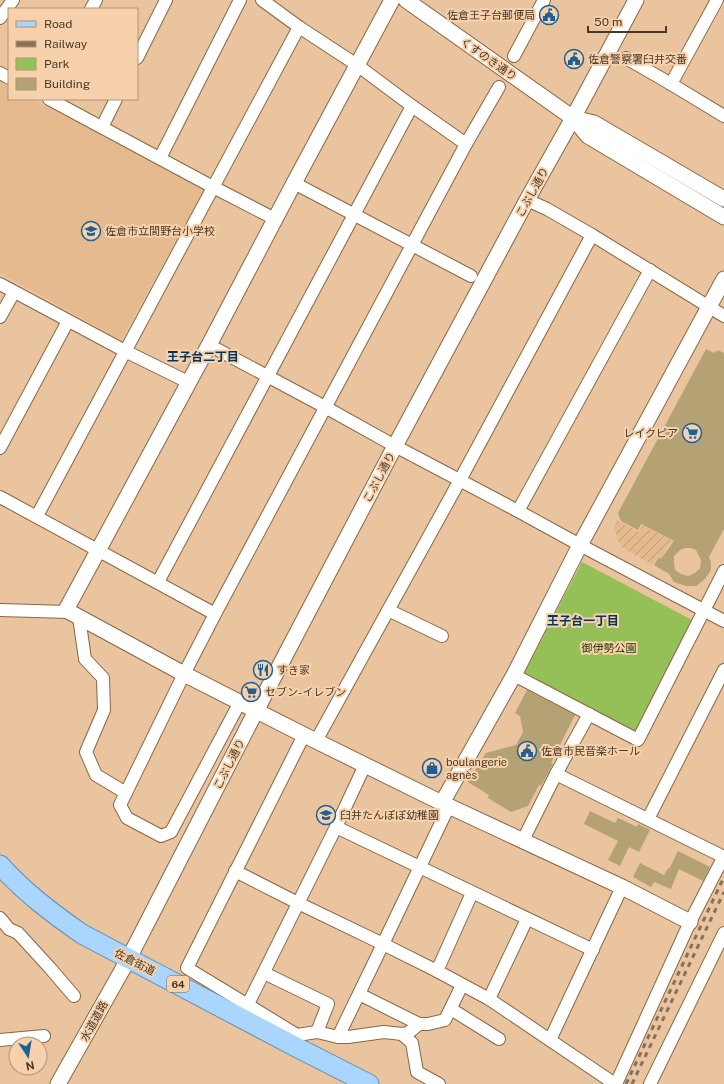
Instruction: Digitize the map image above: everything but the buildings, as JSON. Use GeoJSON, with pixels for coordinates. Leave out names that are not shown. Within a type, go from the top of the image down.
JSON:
{"type":"FeatureCollection","features":[{"type":"Feature","properties":{"kind":"main road","name":"佐倉街道"},"geometry":{"type":"LineString","coordinates":[[0,865],[25,891],[57,917],[82,934],[369,1084]]}},
{"type":"Feature","properties":{"kind":"street"},"geometry":{"type":"LineString","coordinates":[[0,18],[13,0]]}},
{"type":"Feature","properties":{"kind":"street"},"geometry":{"type":"LineString","coordinates":[[138,56],[166,0]]}},
{"type":"Feature","properties":{"kind":"street"},"geometry":{"type":"LineString","coordinates":[[160,158],[240,0]]}},
{"type":"Feature","properties":{"kind":"street"},"geometry":{"type":"LineString","coordinates":[[262,0],[299,27],[357,65],[466,144]]}},
{"type":"Feature","properties":{"kind":"street"},"geometry":{"type":"LineString","coordinates":[[392,0],[209,346],[188,382],[66,610],[256,711],[445,804],[622,887],[690,922]]}},
{"type":"Feature","properties":{"kind":"street","name":"くすのき通り"},"geometry":{"type":"LineString","coordinates":[[406,0],[573,118],[588,136],[724,217]]}},
{"type":"Feature","properties":{"kind":"street"},"geometry":{"type":"LineString","coordinates":[[514,56],[544,0]]}},
{"type":"Feature","properties":{"kind":"street","name":"こぶし通り"},"geometry":{"type":"LineString","coordinates":[[129,958],[395,446],[636,0]]}},
{"type":"Feature","properties":{"kind":"street"},"geometry":{"type":"LineString","coordinates":[[671,84],[717,0]]}},
{"type":"Feature","properties":{"kind":"street"},"geometry":{"type":"LineString","coordinates":[[37,516],[299,27]]}},
{"type":"Feature","properties":{"kind":"street"},"geometry":{"type":"LineString","coordinates":[[626,58],[724,116]]}},
{"type":"Feature","properties":{"kind":"street"},"geometry":{"type":"LineString","coordinates":[[240,702],[171,832],[161,836],[127,818],[120,805],[184,674],[325,407],[466,144],[499,86]]}},
{"type":"Feature","properties":{"kind":"street"},"geometry":{"type":"LineString","coordinates":[[51,100],[275,219]]}},
{"type":"Feature","properties":{"kind":"street"},"geometry":{"type":"LineString","coordinates":[[102,127],[116,100]]}},
{"type":"Feature","properties":{"kind":"street"},"geometry":{"type":"LineString","coordinates":[[158,582],[412,106]]}},
{"type":"Feature","properties":{"kind":"street","name":"くすのき通り"},"geometry":{"type":"LineString","coordinates":[[573,118],[594,123],[724,199]]}},
{"type":"Feature","properties":{"kind":"street"},"geometry":{"type":"LineString","coordinates":[[294,183],[471,276]]}},
{"type":"Feature","properties":{"kind":"street"},"geometry":{"type":"LineString","coordinates":[[527,200],[547,209],[592,235],[724,316]]}},
{"type":"Feature","properties":{"kind":"street"},"geometry":{"type":"LineString","coordinates":[[419,1024],[408,1033],[402,1034],[384,1032],[348,1037],[317,1032],[297,1035],[187,968],[236,871],[310,738],[388,610],[592,235]]}},
{"type":"Feature","properties":{"kind":"street"},"geometry":{"type":"LineString","coordinates":[[518,511],[650,270]]}},
{"type":"Feature","properties":{"kind":"street"},"geometry":{"type":"LineString","coordinates":[[338,1036],[360,994],[420,868],[445,804],[514,675],[580,546],[724,279]]}},
{"type":"Feature","properties":{"kind":"street"},"geometry":{"type":"LineString","coordinates":[[0,284],[125,351],[188,382]]}},
{"type":"Feature","properties":{"kind":"street"},"geometry":{"type":"LineString","coordinates":[[0,317],[14,292]]}},
{"type":"Feature","properties":{"kind":"street"},"geometry":{"type":"LineString","coordinates":[[0,448],[68,321]]}},
{"type":"Feature","properties":{"kind":"street"},"geometry":{"type":"LineString","coordinates":[[209,346],[518,511],[580,546],[724,621]]}},
{"type":"Feature","properties":{"kind":"street"},"geometry":{"type":"LineString","coordinates":[[0,497],[215,614]]}},
{"type":"Feature","properties":{"kind":"street"},"geometry":{"type":"LineString","coordinates":[[514,675],[638,740],[724,571]]}},
{"type":"Feature","properties":{"kind":"street"},"geometry":{"type":"LineString","coordinates":[[0,610],[74,614]]}},
{"type":"Feature","properties":{"kind":"street"},"geometry":{"type":"LineString","coordinates":[[388,610],[442,636]]}},
{"type":"Feature","properties":{"kind":"street"},"geometry":{"type":"LineString","coordinates":[[74,614],[85,659],[103,678],[104,710],[86,752],[96,775],[126,793]]}},
{"type":"Feature","properties":{"kind":"street"},"geometry":{"type":"LineString","coordinates":[[648,819],[724,670]]}},
{"type":"Feature","properties":{"kind":"street"},"geometry":{"type":"LineString","coordinates":[[523,840],[556,774],[589,714]]}},
{"type":"Feature","properties":{"kind":"street"},"geometry":{"type":"LineString","coordinates":[[248,1004],[336,827],[365,765]]}},
{"type":"Feature","properties":{"kind":"street"},"geometry":{"type":"LineString","coordinates":[[236,871],[298,903],[384,944],[489,999],[615,1084],[690,922],[724,856],[556,774]]}},
{"type":"Feature","properties":{"kind":"street"},"geometry":{"type":"LineString","coordinates":[[336,827],[593,950]]}},
{"type":"Feature","properties":{"kind":"street"},"geometry":{"type":"LineString","coordinates":[[550,1040],[622,887]]}},
{"type":"Feature","properties":{"kind":"street"},"geometry":{"type":"LineString","coordinates":[[437,971],[472,893]]}},
{"type":"Feature","properties":{"kind":"street"},"geometry":{"type":"LineString","coordinates":[[0,918],[5,931],[18,933],[74,996]]}},
{"type":"Feature","properties":{"kind":"street"},"geometry":{"type":"LineString","coordinates":[[489,999],[527,919]]}},
{"type":"Feature","properties":{"kind":"street"},"geometry":{"type":"LineString","coordinates":[[650,1084],[720,950],[724,933]]}},
{"type":"Feature","properties":{"kind":"street","name":"水道道路"},"geometry":{"type":"LineString","coordinates":[[58,1084],[129,958]]}},
{"type":"Feature","properties":{"kind":"street"},"geometry":{"type":"LineString","coordinates":[[264,973],[328,1004],[317,1032]]}},
{"type":"Feature","properties":{"kind":"street"},"geometry":{"type":"LineString","coordinates":[[360,994],[419,1024],[428,1024],[446,1020],[462,985]]}},
{"type":"Feature","properties":{"kind":"street"},"geometry":{"type":"LineString","coordinates":[[451,1009],[499,1039]]}},
{"type":"Feature","properties":{"kind":"street"},"geometry":{"type":"LineString","coordinates":[[402,1034],[412,1043],[417,1072],[439,1084]]}},
{"type":"Feature","properties":{"kind":"shaded area","name":"佐倉市立間野台小学校"},"geometry":{"type":"Polygon","coordinates":[[[0,83],[8,87],[8,100],[34,100],[205,189],[121,340],[0,273],[0,83]]]}},
{"type":"Feature","properties":{"kind":"shaded area"},"geometry":{"type":"Polygon","coordinates":[[[617,520],[639,532],[643,526],[674,542],[669,544],[664,554],[664,559],[658,556],[652,565],[623,548],[618,540],[614,528],[617,520]]]}},
{"type":"Feature","properties":{"kind":"green space","name":"御伊勢公園"},"geometry":{"type":"Polygon","coordinates":[[[582,562],[694,621],[639,729],[631,731],[523,675],[582,562]]]}},
{"type":"Feature","properties":{"kind":"railway"},"geometry":{"type":"LineString","coordinates":[[626,1084],[724,877]]}},
{"type":"Feature","properties":{"kind":"railway"},"geometry":{"type":"LineString","coordinates":[[632,1084],[724,892]]}},
{"type":"Feature","properties":{"kind":"place","name":"佐倉王子台郵便局"},"geometry":{"type":"Point","coordinates":[549,15]}},
{"type":"Feature","properties":{"kind":"place","name":"佐倉警察署臼井交番"},"geometry":{"type":"Point","coordinates":[574,59]}},
{"type":"Feature","properties":{"kind":"place","name":"佐倉市立間野台小学校"},"geometry":{"type":"Point","coordinates":[91,231]}},
{"type":"Feature","properties":{"kind":"place","name":"レイクピア"},"geometry":{"type":"Point","coordinates":[692,433]}},
{"type":"Feature","properties":{"kind":"place","name":"すき家"},"geometry":{"type":"Point","coordinates":[263,670]}},
{"type":"Feature","properties":{"kind":"place","name":"セブン-イレブン"},"geometry":{"type":"Point","coordinates":[251,692]}},
{"type":"Feature","properties":{"kind":"place","name":"佐倉市民音楽ホール"},"geometry":{"type":"Point","coordinates":[527,751]}},
{"type":"Feature","properties":{"kind":"place","name":"boulangerie agnès"},"geometry":{"type":"Point","coordinates":[432,768]}},
{"type":"Feature","properties":{"kind":"place","name":"臼井たんぽぽ幼稚園"},"geometry":{"type":"Point","coordinates":[326,815]}},
{"type":"Feature","properties":{"kind":"district","name":"王子台二丁目"},"geometry":{"type":"Point","coordinates":[203,357]}},
{"type":"Feature","properties":{"kind":"district","name":"王子台一丁目"},"geometry":{"type":"Point","coordinates":[583,621]}}]}
